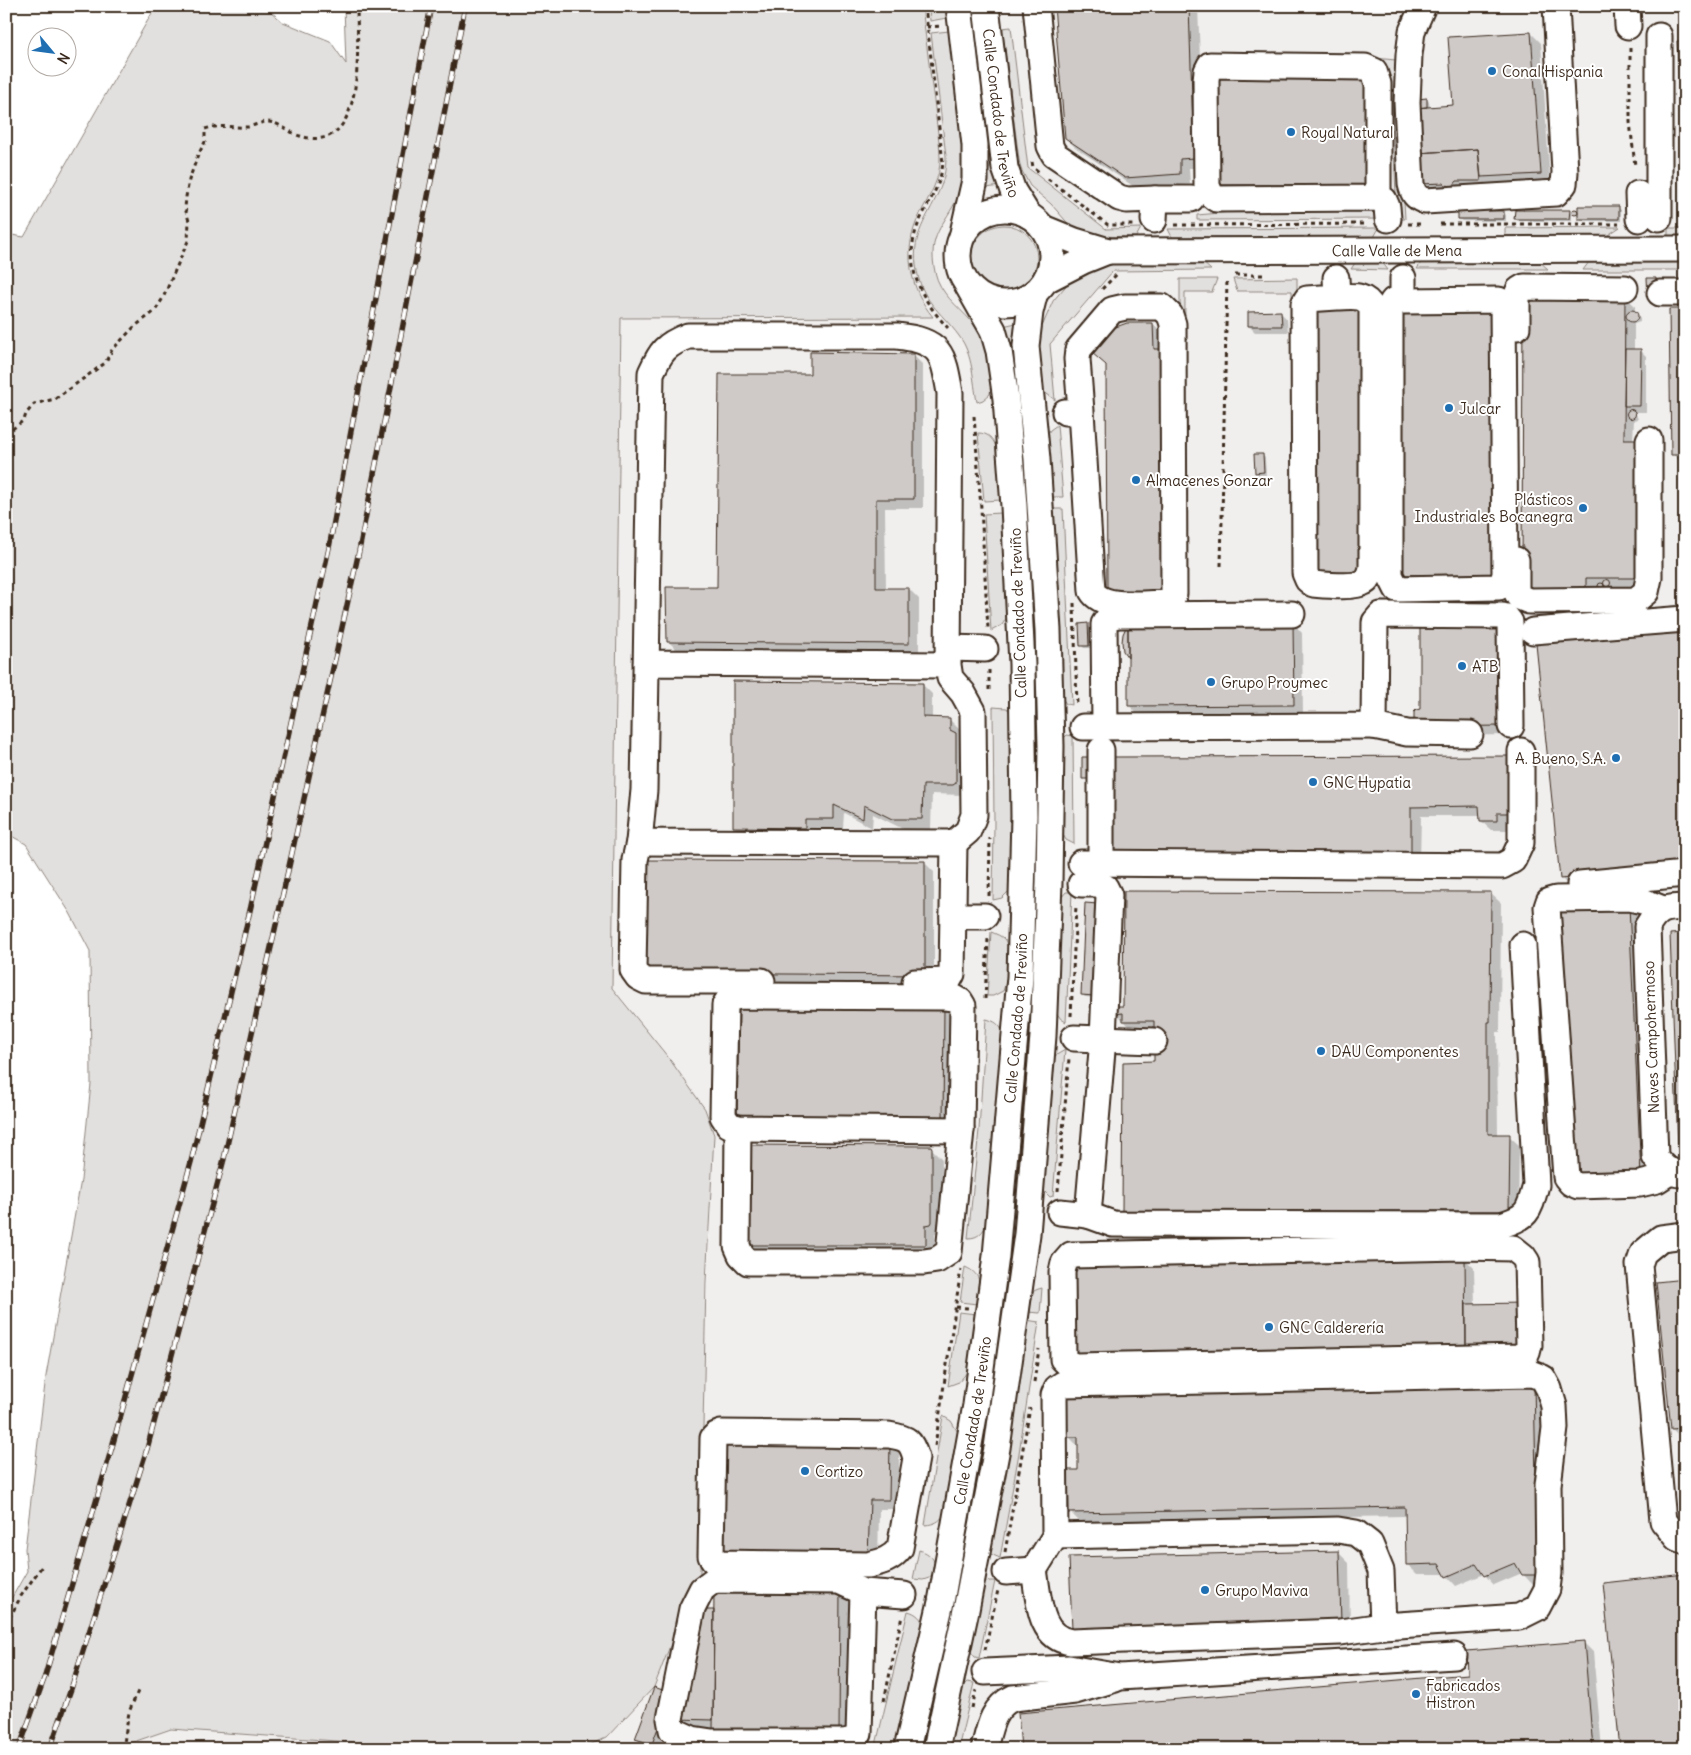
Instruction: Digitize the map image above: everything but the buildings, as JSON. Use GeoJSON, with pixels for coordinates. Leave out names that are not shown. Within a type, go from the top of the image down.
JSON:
{"type":"FeatureCollection","features":[{"type":"Feature","properties":{"kind":"street","name":"Calle Condado de Treviño"},"geometry":{"type":"LineString","coordinates":[[959,6],[975,145],[975,180],[964,234]]}},
{"type":"Feature","properties":{"kind":"street","name":"Calle Condado de Treviño"},"geometry":{"type":"LineString","coordinates":[[986,6],[1005,168],[1013,191],[1036,222]]}},
{"type":"Feature","properties":{"kind":"street"},"geometry":{"type":"LineString","coordinates":[[1036,6],[1050,146],[1054,154],[1119,198],[1154,210],[1191,199]]}},
{"type":"Feature","properties":{"kind":"street"},"geometry":{"type":"LineString","coordinates":[[1412,216],[1417,198],[1413,193],[1411,184],[1407,103],[1412,31],[1424,6]]}},
{"type":"Feature","properties":{"kind":"street"},"geometry":{"type":"LineString","coordinates":[[1412,216],[1374,71],[1365,67],[1210,65],[1206,80],[1207,186],[1211,195],[1216,199],[1412,216],[1556,194],[1564,184],[1565,172],[1556,6]]}},
{"type":"Feature","properties":{"kind":"street"},"geometry":{"type":"LineString","coordinates":[[1642,220],[1659,36]]}},
{"type":"Feature","properties":{"kind":"street"},"geometry":{"type":"LineString","coordinates":[[1638,194],[1642,220]]}},
{"type":"Feature","properties":{"kind":"street"},"geometry":{"type":"LineString","coordinates":[[999,209],[1014,210],[1036,222],[1050,240],[1052,254],[1051,267],[1041,286],[1022,300],[1008,304],[993,302],[979,296],[968,286],[961,274],[957,260],[958,246],[972,222],[985,213],[999,209]]}},
{"type":"Feature","properties":{"kind":"street","name":"Calle Valle de Mena"},"geometry":{"type":"LineString","coordinates":[[1036,222],[1076,241],[1108,251],[1685,249]]}},
{"type":"Feature","properties":{"kind":"street","name":"Calle Valle de Mena"},"geometry":{"type":"LineString","coordinates":[[1041,286],[1083,261],[1108,251]]}},
{"type":"Feature","properties":{"kind":"street"},"geometry":{"type":"LineString","coordinates":[[1625,288],[1566,283],[1524,287],[1519,290],[1517,295],[1516,591],[1519,597],[1528,601],[1636,600],[1646,592],[1650,578],[1650,440]]}},
{"type":"Feature","properties":{"kind":"street","name":"Calle Condado de Treviño"},"geometry":{"type":"LineString","coordinates":[[907,1749],[941,1602],[976,1405],[996,1256],[1020,977],[1024,816],[1022,664],[1014,506],[1006,399],[999,351],[992,330],[968,286]]}},
{"type":"Feature","properties":{"kind":"street","name":"Calle Condado de Treviño"},"geometry":{"type":"LineString","coordinates":[[936,1749],[964,1625],[997,1448],[1027,1234],[1043,1036],[1049,883],[1051,746],[1046,611],[1037,459],[1026,346],[1030,312],[1041,286]]}},
{"type":"Feature","properties":{"kind":"street"},"geometry":{"type":"LineString","coordinates":[[1337,288],[1363,297],[1370,302],[1372,308],[1372,569],[1365,582],[1358,585],[1313,584],[1308,580],[1305,573],[1304,304],[1307,299],[1337,288]]}},
{"type":"Feature","properties":{"kind":"street"},"geometry":{"type":"LineString","coordinates":[[1403,289],[1498,300],[1503,303],[1505,574],[1502,585],[1499,587],[1397,589],[1390,575],[1390,306],[1403,289]]}},
{"type":"Feature","properties":{"kind":"street"},"geometry":{"type":"LineString","coordinates":[[1660,294],[1685,293]]}},
{"type":"Feature","properties":{"kind":"street"},"geometry":{"type":"LineString","coordinates":[[1124,306],[1162,307],[1170,315],[1173,324],[1174,594],[1172,599],[1166,603],[1109,604],[1095,597],[1092,591],[1073,411],[1078,350],[1112,310],[1124,306]]}},
{"type":"Feature","properties":{"kind":"street"},"geometry":{"type":"LineString","coordinates":[[639,842],[954,843],[968,831],[974,815],[973,711],[975,693],[950,678],[948,657],[960,421],[950,393],[945,363],[932,345],[919,338],[897,336],[688,336],[673,342],[661,352],[651,373],[644,790],[639,842],[635,860],[634,970],[638,977],[646,981],[948,981],[952,974],[954,843]]}},
{"type":"Feature","properties":{"kind":"street"},"geometry":{"type":"LineString","coordinates":[[1088,1215],[1102,1039],[1109,895],[1105,886],[1098,884],[1088,870],[1091,728],[1104,624],[1109,617],[1118,615],[1292,614]]}},
{"type":"Feature","properties":{"kind":"street"},"geometry":{"type":"LineString","coordinates":[[1374,726],[1375,622],[1381,615],[1506,617],[1510,622],[1511,726]]}},
{"type":"Feature","properties":{"kind":"street"},"geometry":{"type":"LineString","coordinates":[[1533,631],[1685,619]]}},
{"type":"Feature","properties":{"kind":"street"},"geometry":{"type":"LineString","coordinates":[[646,663],[948,657],[985,649]]}},
{"type":"Feature","properties":{"kind":"street"},"geometry":{"type":"LineString","coordinates":[[1091,728],[1374,726],[1407,734],[1470,734]]}},
{"type":"Feature","properties":{"kind":"street"},"geometry":{"type":"LineString","coordinates":[[1088,870],[1502,866],[1513,860],[1521,843],[1521,750]]}},
{"type":"Feature","properties":{"kind":"street"},"geometry":{"type":"LineString","coordinates":[[1556,886],[1685,874]]}},
{"type":"Feature","properties":{"kind":"street"},"geometry":{"type":"LineString","coordinates":[[1674,908],[1630,898],[1556,899],[1549,901],[1547,907],[1566,1177],[1571,1183],[1578,1186],[1640,1184],[1678,1173]]}},
{"type":"Feature","properties":{"kind":"street","name":"Naves Campohermoso"},"geometry":{"type":"LineString","coordinates":[[1674,908],[1653,916],[1647,927],[1655,1157],[1663,1168],[1678,1173]]}},
{"type":"Feature","properties":{"kind":"street"},"geometry":{"type":"LineString","coordinates":[[953,916],[985,916]]}},
{"type":"Feature","properties":{"kind":"street"},"geometry":{"type":"LineString","coordinates":[[1060,1212],[1088,1215],[1113,1224],[1501,1225],[1518,1220],[1529,1209],[1536,1185],[1523,945]]}},
{"type":"Feature","properties":{"kind":"street"},"geometry":{"type":"LineString","coordinates":[[738,1128],[737,1246],[741,1255],[748,1262],[924,1262],[937,1260],[955,1252],[961,1130],[972,1007],[960,1001],[944,997],[739,996],[729,999],[725,1005],[723,1116],[729,1125],[738,1128],[961,1130]]}},
{"type":"Feature","properties":{"kind":"street"},"geometry":{"type":"LineString","coordinates":[[1074,1038],[1154,1041]]}},
{"type":"Feature","properties":{"kind":"street"},"geometry":{"type":"LineString","coordinates":[[1685,1235],[1661,1238],[1643,1253],[1639,1265],[1663,1521],[1677,1538],[1685,1541]]}},
{"type":"Feature","properties":{"kind":"street"},"geometry":{"type":"LineString","coordinates":[[1463,1247],[1513,1248],[1527,1262],[1529,1345],[1527,1353],[1522,1356],[1075,1366],[1063,1359],[1058,1271],[1072,1255],[1463,1247]]}},
{"type":"Feature","properties":{"kind":"street"},"geometry":{"type":"LineString","coordinates":[[1533,1374],[1543,1378],[1549,1389],[1554,1406],[1556,1428],[1548,1485],[1549,1573],[1547,1589],[1537,1608],[1519,1617],[1383,1626],[1340,1632],[1071,1642],[1062,1641],[1049,1632],[1044,1624],[1034,1570],[1056,1536],[1054,1394],[1057,1388],[1063,1384],[1533,1374]]}},
{"type":"Feature","properties":{"kind":"street"},"geometry":{"type":"LineString","coordinates":[[721,1433],[890,1435],[903,1437],[912,1445],[916,1458],[909,1535],[894,1557],[868,1565],[717,1563],[711,1556],[713,1438],[721,1433]]}},
{"type":"Feature","properties":{"kind":"street"},"geometry":{"type":"LineString","coordinates":[[1056,1536],[1338,1530],[1356,1533],[1370,1544],[1381,1570],[1383,1626]]}},
{"type":"Feature","properties":{"kind":"street"},"geometry":{"type":"LineString","coordinates":[[1006,1572],[1034,1570]]}},
{"type":"Feature","properties":{"kind":"street"},"geometry":{"type":"LineString","coordinates":[[863,1592],[859,1734],[855,1739],[839,1742],[712,1742],[692,1739],[672,1730],[670,1719],[692,1609],[702,1589],[714,1580],[839,1581],[863,1592],[904,1595]]}},
{"type":"Feature","properties":{"kind":"street"},"geometry":{"type":"LineString","coordinates":[[985,1672],[1069,1668],[1120,1677],[1454,1656]]}},
{"type":"Feature","properties":{"kind":"street"},"geometry":{"type":"LineString","coordinates":[[984,1749],[994,1715],[1005,1701],[1013,1698],[1076,1691],[1120,1677]]}},
{"type":"Feature","properties":{"kind":"path"},"geometry":{"type":"LineString","coordinates":[[6,434],[24,420],[34,404],[55,399],[105,363],[112,350],[134,327],[155,311],[163,298],[188,241],[189,221],[185,208],[186,196],[189,180],[205,142],[206,129],[215,125],[246,127],[268,121],[300,136],[314,139],[328,137],[344,124],[354,100],[357,67],[357,6]]}},
{"type":"Feature","properties":{"kind":"path"},"geometry":{"type":"LineString","coordinates":[[925,6],[928,27]]}},
{"type":"Feature","properties":{"kind":"path"},"geometry":{"type":"LineString","coordinates":[[1627,16],[1630,53],[1630,122],[1638,194]]}},
{"type":"Feature","properties":{"kind":"path"},"geometry":{"type":"LineString","coordinates":[[1412,216],[1642,220]]}},
{"type":"Feature","properties":{"kind":"path"},"geometry":{"type":"LineString","coordinates":[[1221,566],[1227,279]]}},
{"type":"Feature","properties":{"kind":"path"},"geometry":{"type":"LineString","coordinates":[[1073,599],[1091,728]]}},
{"type":"Feature","properties":{"kind":"path"},"geometry":{"type":"LineString","coordinates":[[6,1625],[21,1596],[42,1566]]}},
{"type":"Feature","properties":{"kind":"path"},"geometry":{"type":"LineString","coordinates":[[123,1749],[129,1712],[138,1691]]}},
{"type":"Feature","properties":{"kind":"shaded area"},"geometry":{"type":"Polygon","coordinates":[[[156,6],[264,6],[283,22],[330,41],[346,64],[344,6],[922,6],[939,139],[940,165],[934,187],[914,227],[910,254],[911,267],[918,293],[933,317],[621,318],[612,988],[668,1057],[705,1109],[714,1135],[706,1282],[700,1572],[654,1687],[607,1737],[581,1749],[446,1749],[171,1729],[113,1749],[6,1749],[6,1608],[27,1571],[25,1549],[46,1376],[81,1180],[91,1084],[90,951],[70,913],[26,844],[6,833],[6,234],[24,237],[156,6]]]}},
{"type":"Feature","properties":{"kind":"shaded area"},"geometry":{"type":"Polygon","coordinates":[[[922,6],[1685,6],[1685,1749],[581,1749],[607,1737],[654,1687],[693,1587],[714,1135],[668,1057],[612,988],[621,318],[933,317],[913,282],[910,260],[913,232],[919,215],[935,184],[940,157],[922,6]]]}},
{"type":"Feature","properties":{"kind":"shaded area"},"geometry":{"type":"Polygon","coordinates":[[[929,6],[946,6],[947,18],[930,21],[929,6]]]}},
{"type":"Feature","properties":{"kind":"shaded area"},"geometry":{"type":"Polygon","coordinates":[[[1011,27],[1028,168],[1106,229],[1141,228],[1136,237],[1092,236],[1072,228],[1051,204],[1030,186],[1021,169],[1019,160],[1002,28],[1011,27]]]}},
{"type":"Feature","properties":{"kind":"shaded area"},"geometry":{"type":"Polygon","coordinates":[[[978,29],[1000,186],[986,188],[989,168],[973,30],[978,29]]]}},
{"type":"Feature","properties":{"kind":"shaded area"},"geometry":{"type":"Polygon","coordinates":[[[949,31],[964,171],[958,197],[935,240],[933,259],[937,280],[941,287],[977,329],[985,346],[990,365],[990,394],[977,402],[972,368],[964,343],[932,305],[922,288],[915,254],[921,227],[942,184],[946,161],[931,33],[949,31]]]}},
{"type":"Feature","properties":{"kind":"shaded area"},"geometry":{"type":"Polygon","coordinates":[[[1374,58],[1396,60],[1405,219],[1397,219],[1391,81],[1384,66],[1374,58]]]}},
{"type":"Feature","properties":{"kind":"shaded area"},"geometry":{"type":"Polygon","coordinates":[[[1375,210],[1381,219],[1197,220],[1197,215],[1243,211],[1375,210]]]}},
{"type":"Feature","properties":{"kind":"shaded area"},"geometry":{"type":"Polygon","coordinates":[[[1004,225],[1017,227],[1032,240],[1035,245],[1037,258],[1035,271],[1022,286],[1017,289],[1004,291],[991,289],[976,276],[973,271],[971,258],[973,245],[986,230],[991,227],[1004,225]]]}},
{"type":"Feature","properties":{"kind":"shaded area"},"geometry":{"type":"Polygon","coordinates":[[[1620,227],[1605,237],[1505,236],[1505,228],[1620,227]]]}},
{"type":"Feature","properties":{"kind":"shaded area"},"geometry":{"type":"Polygon","coordinates":[[[1379,228],[1374,237],[1172,237],[1168,229],[1379,228]]]}},
{"type":"Feature","properties":{"kind":"shaded area"},"geometry":{"type":"Polygon","coordinates":[[[1668,228],[1685,228],[1685,237],[1668,236],[1668,228]]]}},
{"type":"Feature","properties":{"kind":"shaded area"},"geometry":{"type":"Polygon","coordinates":[[[1357,260],[1382,262],[1388,270],[1351,269],[1357,260]]]}},
{"type":"Feature","properties":{"kind":"shaded area"},"geometry":{"type":"Polygon","coordinates":[[[1593,260],[1685,260],[1685,270],[1583,270],[1593,260]]]}},
{"type":"Feature","properties":{"kind":"shaded area"},"geometry":{"type":"Polygon","coordinates":[[[1422,261],[1539,261],[1548,269],[1417,269],[1422,261]]]}},
{"type":"Feature","properties":{"kind":"shaded area"},"geometry":{"type":"Polygon","coordinates":[[[1202,262],[1211,270],[1113,271],[1050,344],[1055,400],[1043,391],[1039,350],[1041,329],[1053,301],[1070,281],[1110,264],[1202,262]]]}},
{"type":"Feature","properties":{"kind":"shaded area"},"geometry":{"type":"Polygon","coordinates":[[[1297,278],[1298,514],[1293,514],[1292,291],[1237,291],[1233,279],[1297,278]]]}},
{"type":"Feature","properties":{"kind":"shaded area"},"geometry":{"type":"Polygon","coordinates":[[[1180,279],[1217,279],[1212,292],[1185,292],[1184,458],[1180,457],[1180,279]]]}},
{"type":"Feature","properties":{"kind":"shaded area"},"geometry":{"type":"Polygon","coordinates":[[[1016,323],[1015,345],[1028,498],[1025,499],[1012,352],[1003,326],[1016,323]]]}},
{"type":"Feature","properties":{"kind":"shaded area"},"geometry":{"type":"Polygon","coordinates":[[[1057,425],[1063,497],[1052,497],[1047,435],[1057,425]]]}},
{"type":"Feature","properties":{"kind":"shaded area"},"geometry":{"type":"Polygon","coordinates":[[[978,433],[989,436],[996,446],[1001,500],[984,501],[978,433]]]}},
{"type":"Feature","properties":{"kind":"shaded area"},"geometry":{"type":"Polygon","coordinates":[[[1053,509],[1063,509],[1072,705],[1066,704],[1061,696],[1053,509]]]}},
{"type":"Feature","properties":{"kind":"shaded area"},"geometry":{"type":"Polygon","coordinates":[[[1026,511],[1029,511],[1032,572],[1038,756],[1038,878],[1031,1039],[1008,1280],[984,1454],[940,1675],[923,1749],[918,1749],[1007,1253],[1023,1091],[1026,511]]]}},
{"type":"Feature","properties":{"kind":"shaded area"},"geometry":{"type":"Polygon","coordinates":[[[1001,513],[1007,617],[1002,625],[991,631],[984,514],[1001,513]]]}},
{"type":"Feature","properties":{"kind":"shaded area"},"geometry":{"type":"Polygon","coordinates":[[[993,707],[1007,708],[1011,714],[1011,856],[1009,891],[1002,898],[993,900],[994,823],[993,707]]]}},
{"type":"Feature","properties":{"kind":"shaded area"},"geometry":{"type":"Polygon","coordinates":[[[1067,735],[1073,736],[1074,844],[1066,840],[1062,833],[1062,740],[1067,735]]]}},
{"type":"Feature","properties":{"kind":"shaded area"},"geometry":{"type":"Polygon","coordinates":[[[1066,892],[1072,892],[1066,1022],[1055,1011],[1061,898],[1066,892]]]}},
{"type":"Feature","properties":{"kind":"shaded area"},"geometry":{"type":"Polygon","coordinates":[[[991,932],[1005,940],[1008,951],[1008,965],[1003,991],[993,996],[987,996],[991,932]]]}},
{"type":"Feature","properties":{"kind":"shaded area"},"geometry":{"type":"Polygon","coordinates":[[[986,1019],[996,1023],[1003,1032],[988,1222],[980,1234],[968,1238],[979,1130],[986,1019]]]}},
{"type":"Feature","properties":{"kind":"shaded area"},"geometry":{"type":"Polygon","coordinates":[[[1065,1050],[1053,1196],[1050,1197],[1042,1189],[1053,1057],[1065,1050]]]}},
{"type":"Feature","properties":{"kind":"shaded area"},"geometry":{"type":"Polygon","coordinates":[[[965,1267],[971,1270],[978,1278],[980,1287],[977,1304],[960,1302],[965,1267]]]}},
{"type":"Feature","properties":{"kind":"shaded area"},"geometry":{"type":"Polygon","coordinates":[[[1042,1288],[1040,1313],[1027,1312],[1029,1296],[1033,1291],[1042,1288]]]}},
{"type":"Feature","properties":{"kind":"shaded area"},"geometry":{"type":"Polygon","coordinates":[[[959,1312],[976,1314],[969,1370],[959,1382],[948,1386],[959,1312]]]}},
{"type":"Feature","properties":{"kind":"shaded area"},"geometry":{"type":"Polygon","coordinates":[[[1026,1320],[1039,1322],[1019,1453],[1000,1558],[988,1553],[1026,1320]]]}},
{"type":"Feature","properties":{"kind":"shaded area"},"geometry":{"type":"Polygon","coordinates":[[[943,1416],[951,1421],[959,1434],[945,1514],[936,1522],[925,1525],[943,1416]]]}},
{"type":"Feature","properties":{"kind":"shaded area"},"geometry":{"type":"Polygon","coordinates":[[[919,1550],[932,1557],[935,1565],[929,1578],[923,1580],[913,1579],[919,1550]]]}},
{"type":"Feature","properties":{"kind":"shaded area"},"geometry":{"type":"Polygon","coordinates":[[[995,1581],[979,1658],[975,1657],[970,1651],[982,1588],[986,1582],[995,1581]]]}},
{"type":"Feature","properties":{"kind":"shaded area"},"geometry":{"type":"Polygon","coordinates":[[[908,1611],[918,1616],[923,1626],[895,1747],[894,1749],[875,1749],[908,1611]]]}},
{"type":"Feature","properties":{"kind":"shaded area"},"geometry":{"type":"Polygon","coordinates":[[[967,1682],[974,1683],[958,1749],[947,1749],[961,1688],[967,1682]]]}},
{"type":"Feature","properties":{"kind":"shaded area"},"geometry":{"type":"Polygon","coordinates":[[[171,1729],[446,1749],[113,1749],[171,1729]]]}},
{"type":"Feature","properties":{"kind":"railway"},"geometry":{"type":"LineString","coordinates":[[19,1749],[45,1676],[112,1447],[191,1162],[251,906],[329,548],[431,6]]}},
{"type":"Feature","properties":{"kind":"railway"},"geometry":{"type":"LineString","coordinates":[[50,1749],[72,1686],[147,1449],[224,1159],[359,551],[465,6]]}},
{"type":"Feature","properties":{"kind":"place","name":"Conal Hispania"},"geometry":{"type":"Point","coordinates":[1492,71]}},
{"type":"Feature","properties":{"kind":"place","name":"Royal Natural"},"geometry":{"type":"Point","coordinates":[1291,132]}},
{"type":"Feature","properties":{"kind":"place","name":"Julcar"},"geometry":{"type":"Point","coordinates":[1449,408]}},
{"type":"Feature","properties":{"kind":"place","name":"Almacenes Gonzar"},"geometry":{"type":"Point","coordinates":[1136,480]}},
{"type":"Feature","properties":{"kind":"place","name":"Plásticos Industriales Bocanegra"},"geometry":{"type":"Point","coordinates":[1583,508]}},
{"type":"Feature","properties":{"kind":"place","name":"ATB"},"geometry":{"type":"Point","coordinates":[1462,666]}},
{"type":"Feature","properties":{"kind":"place","name":"Grupo Proymec"},"geometry":{"type":"Point","coordinates":[1211,682]}},
{"type":"Feature","properties":{"kind":"place","name":"A. Bueno, S.A."},"geometry":{"type":"Point","coordinates":[1616,758]}},
{"type":"Feature","properties":{"kind":"place","name":"GNC Hypatia"},"geometry":{"type":"Point","coordinates":[1313,782]}},
{"type":"Feature","properties":{"kind":"place","name":"DAU Componentes"},"geometry":{"type":"Point","coordinates":[1321,1051]}},
{"type":"Feature","properties":{"kind":"place","name":"GNC Calderería"},"geometry":{"type":"Point","coordinates":[1269,1327]}},
{"type":"Feature","properties":{"kind":"place","name":"Cortizo"},"geometry":{"type":"Point","coordinates":[805,1471]}},
{"type":"Feature","properties":{"kind":"place","name":"Grupo Maviva"},"geometry":{"type":"Point","coordinates":[1205,1590]}},
{"type":"Feature","properties":{"kind":"place","name":"Fabricados Histron"},"geometry":{"type":"Point","coordinates":[1416,1694]}}]}
